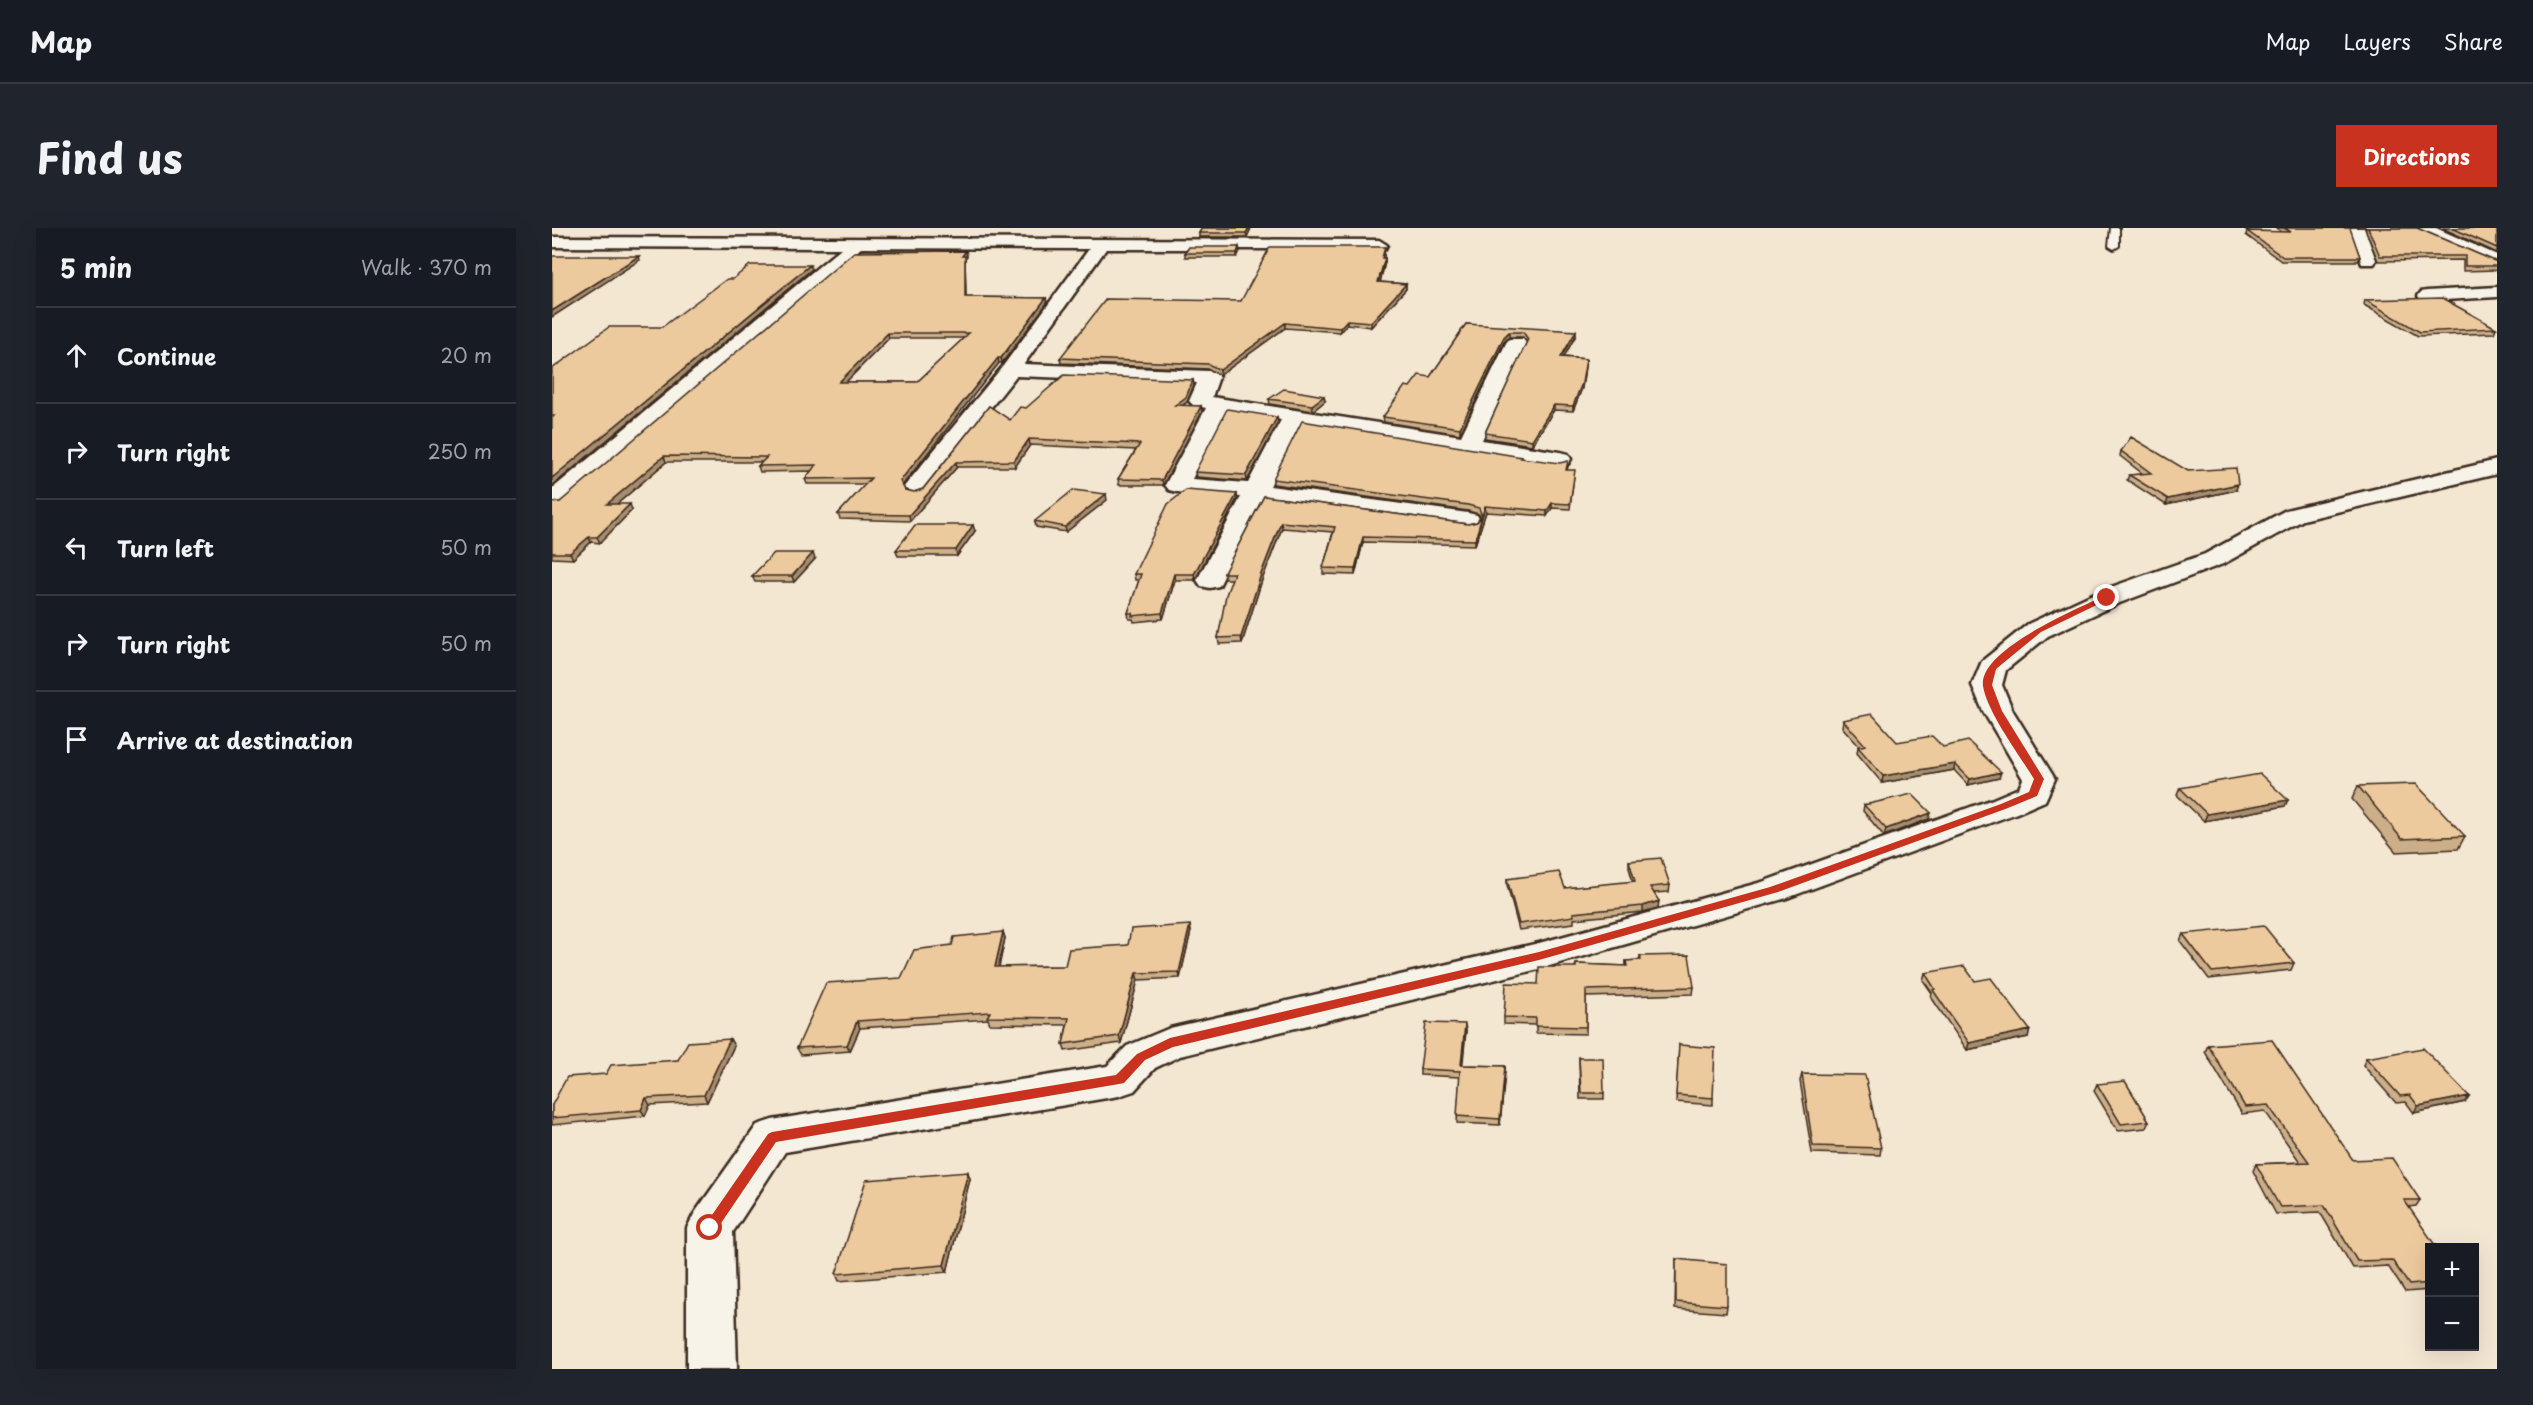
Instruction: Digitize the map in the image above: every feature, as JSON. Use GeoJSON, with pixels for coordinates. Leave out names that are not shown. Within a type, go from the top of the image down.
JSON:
{"type":"FeatureCollection","features":[{"type":"Feature","properties":{"kind":"street"},"geometry":{"type":"LineString","coordinates":[[2356,228],[2368,260]]}},
{"type":"Feature","properties":{"kind":"street"},"geometry":{"type":"LineString","coordinates":[[2423,228],[2497,261]]}},
{"type":"Feature","properties":{"kind":"street"},"geometry":{"type":"LineString","coordinates":[[552,242],[1379,245]]}},
{"type":"Feature","properties":{"kind":"street"},"geometry":{"type":"LineString","coordinates":[[552,501],[857,243]]}},
{"type":"Feature","properties":{"kind":"street"},"geometry":{"type":"LineString","coordinates":[[915,488],[1010,370],[1102,243]]}},
{"type":"Feature","properties":{"kind":"street"},"geometry":{"type":"LineString","coordinates":[[2427,296],[2497,292]]}},
{"type":"Feature","properties":{"kind":"street"},"geometry":{"type":"LineString","coordinates":[[1469,444],[1516,343]]}},
{"type":"Feature","properties":{"kind":"street"},"geometry":{"type":"LineString","coordinates":[[1010,370],[1209,377],[1200,401],[1560,459]]}},
{"type":"Feature","properties":{"kind":"street"},"geometry":{"type":"LineString","coordinates":[[1219,404],[1177,485],[1256,491],[1468,520]]}},
{"type":"Feature","properties":{"kind":"street"},"geometry":{"type":"LineString","coordinates":[[1210,580],[1294,416]]}},
{"type":"Feature","properties":{"kind":"street"},"geometry":{"type":"LineString","coordinates":[[712,1369],[710,1228],[772,1137],[1119,1080],[1141,1057],[1170,1043],[1539,956],[1763,893],[2005,806],[2033,794],[2039,779],[1998,711],[1987,685],[1992,668],[2038,630],[2107,598],[2214,559],[2295,515],[2497,467]]}},
{"type":"Feature","properties":{"kind":"lane"},"geometry":{"type":"LineString","coordinates":[[2114,246],[2115,228]]}},
{"type":"Feature","properties":{"kind":"building"},"geometry":{"type":"Polygon","coordinates":[[[1202,228],[1249,228],[1246,233],[1199,233],[1202,228]]]}},
{"type":"Feature","properties":{"kind":"building"},"geometry":{"type":"Polygon","coordinates":[[[2284,228],[2350,228],[2360,257],[2283,257],[2247,231],[2291,232],[2284,228]]]}},
{"type":"Feature","properties":{"kind":"building"},"geometry":{"type":"Polygon","coordinates":[[[2368,228],[2417,228],[2497,262],[2497,266],[2465,266],[2465,256],[2380,256],[2368,228]]]}},
{"type":"Feature","properties":{"kind":"building"},"geometry":{"type":"Polygon","coordinates":[[[2452,228],[2497,228],[2497,248],[2452,228]]]}},
{"type":"Feature","properties":{"kind":"building"},"geometry":{"type":"Polygon","coordinates":[[[1189,247],[1239,247],[1237,253],[1185,253],[1189,247]]]}},
{"type":"Feature","properties":{"kind":"building"},"geometry":{"type":"Polygon","coordinates":[[[1270,247],[1385,247],[1382,258],[1385,258],[1378,282],[1406,284],[1371,322],[1347,320],[1340,328],[1285,323],[1220,370],[1208,364],[1060,358],[1106,299],[1241,301],[1270,247]]]}},
{"type":"Feature","properties":{"kind":"building"},"geometry":{"type":"Polygon","coordinates":[[[966,251],[962,256],[965,256],[965,297],[1046,298],[1001,358],[998,358],[900,481],[905,490],[914,492],[923,489],[989,406],[1010,420],[1020,407],[1026,408],[1064,375],[1193,380],[1186,397],[1175,405],[1201,406],[1162,480],[1118,479],[1140,444],[1029,439],[1014,461],[956,462],[909,515],[838,514],[871,478],[805,479],[816,465],[758,466],[767,457],[664,456],[607,504],[630,504],[597,537],[589,537],[570,553],[552,553],[552,503],[560,502],[854,252],[966,251]],[[888,333],[839,382],[917,382],[969,333],[888,333]]]}},
{"type":"Feature","properties":{"kind":"building"},"geometry":{"type":"Polygon","coordinates":[[[552,256],[639,256],[552,311],[552,256]]]}},
{"type":"Feature","properties":{"kind":"building"},"geometry":{"type":"Polygon","coordinates":[[[750,265],[810,265],[552,478],[552,418],[554,416],[552,416],[552,369],[609,327],[662,327],[727,279],[733,279],[750,265]]]}},
{"type":"Feature","properties":{"kind":"building"},"geometry":{"type":"Polygon","coordinates":[[[2442,298],[2496,328],[2420,332],[2365,300],[2442,298]]]}},
{"type":"Feature","properties":{"kind":"building"},"geometry":{"type":"Polygon","coordinates":[[[1466,324],[1576,331],[1561,357],[1586,359],[1582,383],[1573,406],[1554,405],[1532,440],[1485,433],[1528,339],[1523,332],[1509,332],[1504,337],[1460,428],[1383,417],[1405,386],[1410,387],[1419,375],[1430,377],[1466,324]]]}},
{"type":"Feature","properties":{"kind":"building"},"geometry":{"type":"Polygon","coordinates":[[[1284,389],[1324,396],[1312,405],[1269,399],[1284,389]]]}},
{"type":"Feature","properties":{"kind":"building"},"geometry":{"type":"Polygon","coordinates":[[[1227,409],[1277,417],[1246,475],[1195,472],[1227,409]]]}},
{"type":"Feature","properties":{"kind":"building"},"geometry":{"type":"Polygon","coordinates":[[[1302,421],[1521,458],[1560,463],[1568,461],[1566,470],[1575,470],[1570,504],[1552,503],[1547,511],[1485,506],[1475,540],[1363,537],[1355,569],[1323,568],[1335,527],[1281,522],[1261,574],[1241,637],[1218,638],[1226,595],[1234,573],[1224,573],[1264,496],[1468,524],[1477,522],[1482,516],[1479,508],[1468,505],[1273,479],[1302,421]]]}},
{"type":"Feature","properties":{"kind":"building"},"geometry":{"type":"Polygon","coordinates":[[[2131,437],[2188,471],[2236,468],[2238,484],[2168,499],[2129,475],[2151,473],[2121,451],[2131,437]]]}},
{"type":"Feature","properties":{"kind":"building"},"geometry":{"type":"Polygon","coordinates":[[[1073,490],[1106,494],[1065,527],[1035,521],[1073,490]]]}},
{"type":"Feature","properties":{"kind":"building"},"geometry":{"type":"Polygon","coordinates":[[[1186,490],[1237,494],[1194,574],[1174,574],[1162,613],[1132,616],[1133,613],[1128,613],[1141,574],[1134,574],[1168,504],[1186,490]]]}},
{"type":"Feature","properties":{"kind":"building"},"geometry":{"type":"Polygon","coordinates":[[[915,525],[973,525],[956,550],[896,550],[915,525]]]}},
{"type":"Feature","properties":{"kind":"building"},"geometry":{"type":"Polygon","coordinates":[[[774,553],[813,553],[792,576],[752,576],[774,553]]]}},
{"type":"Feature","properties":{"kind":"building"},"geometry":{"type":"Polygon","coordinates":[[[1872,714],[1897,742],[1932,736],[1943,747],[1968,741],[2001,772],[1970,779],[1955,764],[1883,776],[1858,747],[1865,745],[1843,720],[1872,714]]]}},
{"type":"Feature","properties":{"kind":"building"},"geometry":{"type":"Polygon","coordinates":[[[2260,774],[2288,800],[2207,814],[2180,788],[2260,774]]]}},
{"type":"Feature","properties":{"kind":"building"},"geometry":{"type":"Polygon","coordinates":[[[2416,784],[2465,836],[2402,839],[2358,786],[2416,784]]]}},
{"type":"Feature","properties":{"kind":"building"},"geometry":{"type":"Polygon","coordinates":[[[1912,794],[1931,813],[1886,829],[1864,805],[1912,794]]]}},
{"type":"Feature","properties":{"kind":"building"},"geometry":{"type":"Polygon","coordinates":[[[1661,858],[1670,885],[1650,887],[1659,901],[1643,906],[1573,913],[1574,916],[1519,924],[1507,879],[1559,872],[1565,888],[1635,881],[1629,861],[1661,858]]]}},
{"type":"Feature","properties":{"kind":"building"},"geometry":{"type":"Polygon","coordinates":[[[1190,925],[1179,972],[1136,973],[1119,1036],[1063,1044],[1069,1018],[987,1017],[990,1012],[857,1021],[847,1045],[797,1048],[826,983],[901,978],[914,950],[952,945],[954,937],[1003,932],[995,967],[1065,966],[1069,949],[1128,945],[1131,929],[1190,925]]]}},
{"type":"Feature","properties":{"kind":"building"},"geometry":{"type":"Polygon","coordinates":[[[2264,926],[2294,963],[2212,972],[2183,934],[2264,926]]]}},
{"type":"Feature","properties":{"kind":"building"},"geometry":{"type":"Polygon","coordinates":[[[1689,955],[1694,987],[1586,990],[1586,1027],[1536,1026],[1536,1018],[1504,1017],[1506,983],[1538,984],[1539,967],[1576,967],[1576,964],[1627,966],[1626,961],[1641,960],[1640,956],[1689,955]]]}},
{"type":"Feature","properties":{"kind":"building"},"geometry":{"type":"Polygon","coordinates":[[[1964,966],[1975,981],[1991,978],[2030,1030],[1969,1043],[1933,990],[1935,989],[1925,973],[1964,966]]]}},
{"type":"Feature","properties":{"kind":"building"},"geometry":{"type":"Polygon","coordinates":[[[1426,1023],[1465,1024],[1461,1065],[1505,1066],[1500,1119],[1457,1116],[1460,1071],[1420,1069],[1426,1023]]]}},
{"type":"Feature","properties":{"kind":"building"},"geometry":{"type":"Polygon","coordinates":[[[730,1039],[704,1095],[646,1098],[641,1110],[552,1118],[552,1105],[567,1077],[606,1074],[611,1065],[678,1060],[688,1042],[730,1039]]]}},
{"type":"Feature","properties":{"kind":"building"},"geometry":{"type":"Polygon","coordinates":[[[2272,1040],[2353,1160],[2392,1158],[2420,1200],[2404,1200],[2434,1243],[2425,1243],[2425,1283],[2409,1285],[2392,1260],[2357,1261],[2324,1205],[2280,1207],[2256,1164],[2309,1162],[2268,1105],[2245,1107],[2208,1045],[2272,1040]]]}},
{"type":"Feature","properties":{"kind":"building"},"geometry":{"type":"Polygon","coordinates":[[[1679,1045],[1715,1048],[1713,1098],[1676,1095],[1679,1045]]]}},
{"type":"Feature","properties":{"kind":"building"},"geometry":{"type":"Polygon","coordinates":[[[2423,1048],[2469,1096],[2418,1106],[2410,1095],[2400,1096],[2366,1058],[2423,1048]]]}},
{"type":"Feature","properties":{"kind":"building"},"geometry":{"type":"Polygon","coordinates":[[[1579,1058],[1603,1058],[1604,1093],[1581,1093],[1579,1058]]]}},
{"type":"Feature","properties":{"kind":"building"},"geometry":{"type":"Polygon","coordinates":[[[1802,1074],[1865,1075],[1881,1148],[1813,1146],[1802,1074]]]}},
{"type":"Feature","properties":{"kind":"building"},"geometry":{"type":"Polygon","coordinates":[[[2125,1081],[2149,1121],[2121,1124],[2097,1084],[2125,1081]]]}},
{"type":"Feature","properties":{"kind":"building"},"geometry":{"type":"Polygon","coordinates":[[[968,1172],[944,1265],[836,1274],[866,1180],[968,1172]]]}},
{"type":"Feature","properties":{"kind":"building"},"geometry":{"type":"Polygon","coordinates":[[[1676,1259],[1727,1264],[1727,1306],[1676,1302],[1676,1259]]]}},
{"type":"Feature","properties":{"kind":"route"},"geometry":{"type":"LineString","coordinates":[[710,1228],[772,1137],[1119,1080],[1141,1057],[1170,1043],[1539,956],[1774,890],[2033,794],[2039,779],[1998,711],[1987,685],[1992,668],[2038,630],[2107,598]]}}]}
